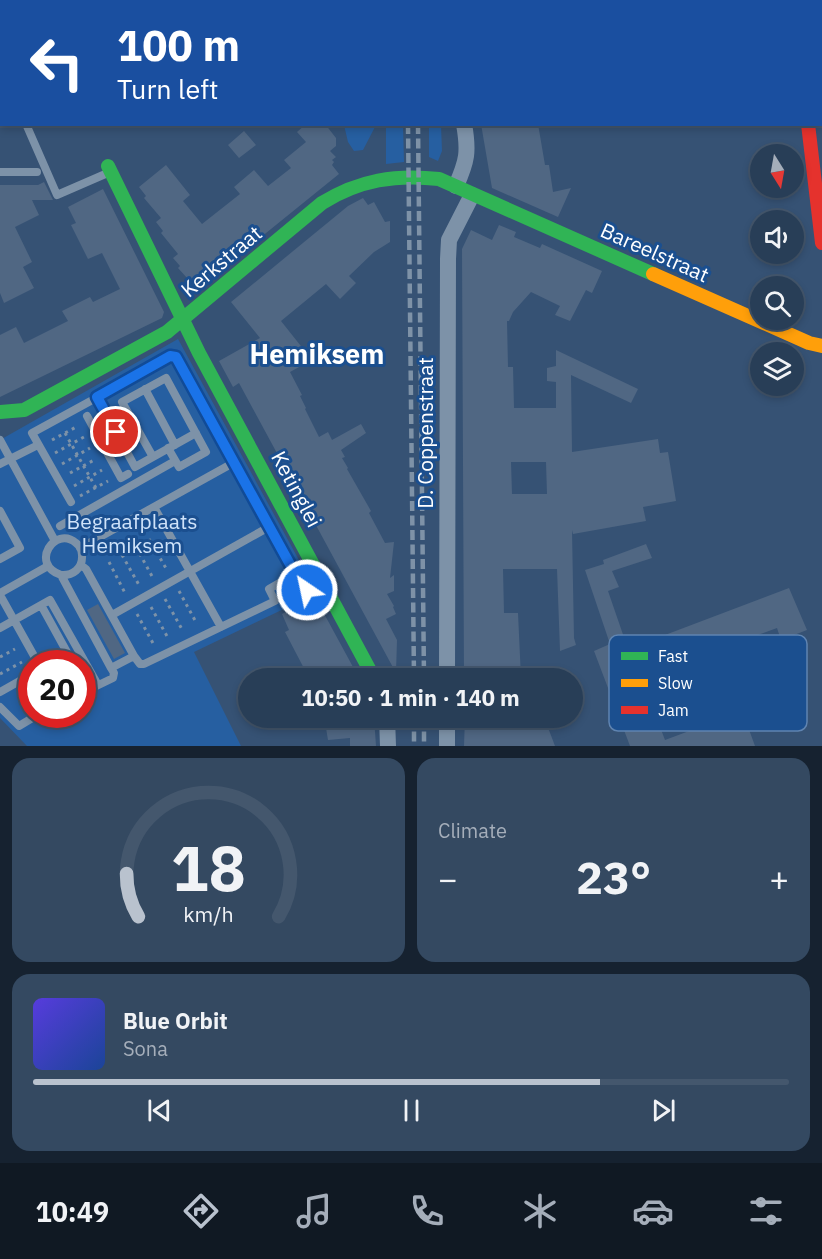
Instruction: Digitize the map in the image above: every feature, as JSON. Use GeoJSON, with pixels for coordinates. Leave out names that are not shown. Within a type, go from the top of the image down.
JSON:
{"type":"FeatureCollection","features":[{"type":"Feature","properties":{"kind":"street"},"geometry":{"type":"LineString","coordinates":[[456,186],[467,162],[464,126]]}},
{"type":"Feature","properties":{"kind":"street"},"geometry":{"type":"LineString","coordinates":[[807,126],[822,243]]}},
{"type":"Feature","properties":{"kind":"street","name":"Ketinglei"},"geometry":{"type":"LineString","coordinates":[[110,169],[183,320],[369,668]]}},
{"type":"Feature","properties":{"kind":"street","name":"Kerkstraat"},"geometry":{"type":"LineString","coordinates":[[0,412],[24,410],[167,332],[340,190],[362,182],[409,176],[439,179],[472,195]]}},
{"type":"Feature","properties":{"kind":"street","name":"Bareelstraat"},"geometry":{"type":"LineString","coordinates":[[472,195],[809,343],[822,346]]}},
{"type":"Feature","properties":{"kind":"street","name":"D. Coppenstraat"},"geometry":{"type":"LineString","coordinates":[[447,668],[449,240],[472,195]]}},
{"type":"Feature","properties":{"kind":"street"},"geometry":{"type":"LineString","coordinates":[[387,728],[388,746]]}},
{"type":"Feature","properties":{"kind":"street"},"geometry":{"type":"LineString","coordinates":[[447,728],[447,746]]}},
{"type":"Feature","properties":{"kind":"lane"},"geometry":{"type":"LineString","coordinates":[[27,126],[57,195],[110,169]]}},
{"type":"Feature","properties":{"kind":"lane"},"geometry":{"type":"LineString","coordinates":[[0,172],[37,172]]}},
{"type":"Feature","properties":{"kind":"lane"},"geometry":{"type":"LineString","coordinates":[[71,501],[32,433],[173,356],[176,357],[232,463],[303,588],[307,590]]}},
{"type":"Feature","properties":{"kind":"lane"},"geometry":{"type":"LineString","coordinates":[[145,389],[172,446],[175,461],[179,467],[206,452],[166,378],[145,389],[122,402],[153,457]]}},
{"type":"Feature","properties":{"kind":"lane"},"geometry":{"type":"LineString","coordinates":[[97,397],[135,467]]}},
{"type":"Feature","properties":{"kind":"lane"},"geometry":{"type":"LineString","coordinates":[[88,418],[113,464],[134,485]]}},
{"type":"Feature","properties":{"kind":"lane"},"geometry":{"type":"LineString","coordinates":[[123,475],[196,433]]}},
{"type":"Feature","properties":{"kind":"lane"},"geometry":{"type":"LineString","coordinates":[[0,440],[55,541]]}},
{"type":"Feature","properties":{"kind":"lane"},"geometry":{"type":"LineString","coordinates":[[0,464],[39,446]]}},
{"type":"Feature","properties":{"kind":"lane"},"geometry":{"type":"LineString","coordinates":[[60,526],[175,461]]}},
{"type":"Feature","properties":{"kind":"lane"},"geometry":{"type":"LineString","coordinates":[[80,548],[232,463]]}},
{"type":"Feature","properties":{"kind":"lane"},"geometry":{"type":"LineString","coordinates":[[154,507],[221,627]]}},
{"type":"Feature","properties":{"kind":"lane"},"geometry":{"type":"LineString","coordinates":[[0,511],[20,548],[0,559]]}},
{"type":"Feature","properties":{"kind":"lane"},"geometry":{"type":"LineString","coordinates":[[112,615],[269,527]]}},
{"type":"Feature","properties":{"kind":"lane"},"geometry":{"type":"LineString","coordinates":[[66,538],[80,548],[81,565],[73,573],[61,575],[48,566],[45,557],[55,541],[66,538]]}},
{"type":"Feature","properties":{"kind":"lane"},"geometry":{"type":"LineString","coordinates":[[81,565],[86,569],[140,664],[275,601],[268,589],[295,574]]}},
{"type":"Feature","properties":{"kind":"lane"},"geometry":{"type":"LineString","coordinates":[[31,650],[0,594],[48,566]]}},
{"type":"Feature","properties":{"kind":"lane"},"geometry":{"type":"LineString","coordinates":[[0,628],[50,600],[98,685],[113,678],[114,673],[61,575]]}},
{"type":"Feature","properties":{"kind":"lane"},"geometry":{"type":"LineString","coordinates":[[41,605],[66,650]]}},
{"type":"Feature","properties":{"kind":"lane"},"geometry":{"type":"LineString","coordinates":[[111,668],[134,656]]}},
{"type":"Feature","properties":{"kind":"lane"},"geometry":{"type":"LineString","coordinates":[[0,692],[18,682]]}},
{"type":"Feature","properties":{"kind":"lane"},"geometry":{"type":"LineString","coordinates":[[0,707],[18,725]]}},
{"type":"Feature","properties":{"kind":"path"},"geometry":{"type":"LineString","coordinates":[[39,446],[88,418]]}},
{"type":"Feature","properties":{"kind":"path"},"geometry":{"type":"LineString","coordinates":[[46,458],[95,431]]}},
{"type":"Feature","properties":{"kind":"path"},"geometry":{"type":"LineString","coordinates":[[65,433],[96,488]]}},
{"type":"Feature","properties":{"kind":"path"},"geometry":{"type":"LineString","coordinates":[[52,469],[101,442]]}},
{"type":"Feature","properties":{"kind":"path"},"geometry":{"type":"LineString","coordinates":[[58,480],[107,453]]}},
{"type":"Feature","properties":{"kind":"path"},"geometry":{"type":"LineString","coordinates":[[64,491],[113,464]]}},
{"type":"Feature","properties":{"kind":"path"},"geometry":{"type":"LineString","coordinates":[[71,501],[123,475]]}},
{"type":"Feature","properties":{"kind":"path"},"geometry":{"type":"LineString","coordinates":[[147,652],[214,615]]}},
{"type":"Feature","properties":{"kind":"green space"},"geometry":{"type":"Polygon","coordinates":[[[344,126],[375,126],[363,150],[354,151],[348,142],[344,126]]]}},
{"type":"Feature","properties":{"kind":"green space"},"geometry":{"type":"Polygon","coordinates":[[[386,126],[403,126],[404,162],[386,164],[386,126]]]}},
{"type":"Feature","properties":{"kind":"green space"},"geometry":{"type":"Polygon","coordinates":[[[429,126],[441,126],[442,151],[438,161],[429,157],[429,126]]]}},
{"type":"Feature","properties":{"kind":"green space","name":"Begraafplaats Hemiksem"},"geometry":{"type":"Polygon","coordinates":[[[178,339],[317,593],[194,652],[241,746],[27,746],[0,718],[0,440],[178,339]]]}},
{"type":"Feature","properties":{"kind":"building"},"geometry":{"type":"Polygon","coordinates":[[[304,126],[327,126],[336,138],[336,146],[330,151],[336,157],[332,160],[334,162],[332,165],[339,174],[197,289],[178,268],[180,266],[173,258],[178,254],[161,233],[163,231],[156,222],[161,218],[144,198],[146,196],[139,187],[166,165],[190,195],[183,201],[202,224],[240,194],[234,187],[254,170],[268,186],[291,168],[284,160],[306,142],[297,132],[304,126]]]}},
{"type":"Feature","properties":{"kind":"building"},"geometry":{"type":"Polygon","coordinates":[[[481,126],[538,126],[545,165],[549,165],[553,192],[571,188],[558,217],[492,188],[481,126]]]}},
{"type":"Feature","properties":{"kind":"building"},"geometry":{"type":"Polygon","coordinates":[[[244,131],[256,145],[239,158],[228,145],[244,131]]]}},
{"type":"Feature","properties":{"kind":"building"},"geometry":{"type":"Polygon","coordinates":[[[44,182],[53,200],[32,200],[39,215],[15,227],[32,262],[23,267],[34,288],[4,303],[0,293],[0,185],[38,185],[44,182]]]}},
{"type":"Feature","properties":{"kind":"building"},"geometry":{"type":"Polygon","coordinates":[[[103,189],[164,312],[162,318],[0,397],[0,335],[16,327],[24,343],[68,321],[62,311],[90,297],[93,302],[120,289],[102,253],[88,259],[71,225],[76,223],[68,207],[103,189]]]}},
{"type":"Feature","properties":{"kind":"building"},"geometry":{"type":"Polygon","coordinates":[[[363,198],[368,205],[374,202],[385,222],[390,221],[390,242],[374,252],[349,276],[356,283],[340,299],[326,284],[281,321],[312,360],[290,372],[319,437],[328,432],[332,440],[361,424],[366,433],[341,450],[345,457],[342,458],[371,511],[369,513],[385,543],[394,542],[390,578],[394,575],[394,591],[387,594],[396,614],[386,619],[397,640],[396,668],[393,668],[239,383],[233,387],[219,361],[260,338],[231,302],[348,206],[363,198]]]}},
{"type":"Feature","properties":{"kind":"building"},"geometry":{"type":"Polygon","coordinates":[[[499,225],[516,232],[514,237],[540,248],[542,244],[602,271],[592,293],[586,290],[570,321],[555,315],[560,306],[531,292],[507,321],[508,367],[513,367],[514,408],[556,408],[556,382],[547,381],[547,368],[556,366],[556,350],[638,389],[631,403],[571,375],[572,452],[658,439],[660,453],[668,452],[676,501],[643,507],[646,521],[573,534],[572,530],[576,645],[560,651],[557,569],[503,569],[504,613],[518,613],[521,668],[464,668],[462,249],[471,230],[492,240],[499,225]],[[511,462],[512,494],[547,494],[546,462],[511,462]]]}},
{"type":"Feature","properties":{"kind":"building"},"geometry":{"type":"Polygon","coordinates":[[[646,544],[652,558],[612,571],[619,587],[608,591],[623,635],[609,635],[609,641],[585,570],[604,564],[603,560],[646,544]]]}},
{"type":"Feature","properties":{"kind":"building"},"geometry":{"type":"Polygon","coordinates":[[[789,588],[807,630],[794,635],[779,635],[777,628],[758,635],[665,635],[789,588]]]}},
{"type":"Feature","properties":{"kind":"building"},"geometry":{"type":"Polygon","coordinates":[[[315,597],[354,668],[304,668],[285,632],[289,630],[282,614],[315,597]]]}},
{"type":"Feature","properties":{"kind":"building"},"geometry":{"type":"Polygon","coordinates":[[[98,604],[125,653],[114,659],[87,610],[98,604]]]}},
{"type":"Feature","properties":{"kind":"building"},"geometry":{"type":"Polygon","coordinates":[[[609,644],[609,691],[594,651],[609,644]]]}},
{"type":"Feature","properties":{"kind":"building"},"geometry":{"type":"Polygon","coordinates":[[[326,728],[375,728],[376,746],[350,746],[350,738],[328,740],[326,728]]]}},
{"type":"Feature","properties":{"kind":"building"},"geometry":{"type":"Polygon","coordinates":[[[465,728],[548,728],[555,746],[464,746],[465,728]]]}},
{"type":"Feature","properties":{"kind":"building"},"geometry":{"type":"Polygon","coordinates":[[[624,731],[662,731],[665,740],[689,731],[750,731],[755,746],[630,746],[624,731]]]}},
{"type":"Feature","properties":{"kind":"railway"},"geometry":{"type":"LineString","coordinates":[[408,126],[414,668]]}},
{"type":"Feature","properties":{"kind":"railway"},"geometry":{"type":"LineString","coordinates":[[418,126],[424,668]]}},
{"type":"Feature","properties":{"kind":"railway"},"geometry":{"type":"LineString","coordinates":[[414,728],[414,746]]}},
{"type":"Feature","properties":{"kind":"railway"},"geometry":{"type":"LineString","coordinates":[[424,728],[424,746]]}},
{"type":"Feature","properties":{"kind":"traffic: fast"},"geometry":{"type":"LineString","coordinates":[[108,166],[199,353],[369,668]]}},
{"type":"Feature","properties":{"kind":"traffic: fast"},"geometry":{"type":"LineString","coordinates":[[0,412],[24,410],[167,332],[322,203],[350,189],[378,180],[408,177],[439,179],[653,274]]}},
{"type":"Feature","properties":{"kind":"traffic: slow"},"geometry":{"type":"LineString","coordinates":[[653,274],[809,343],[822,346]]}},
{"type":"Feature","properties":{"kind":"traffic: jam"},"geometry":{"type":"LineString","coordinates":[[808,126],[822,243]]}},
{"type":"Feature","properties":{"kind":"district","name":"Hemiksem"},"geometry":{"type":"Point","coordinates":[317,353]}},
{"type":"Feature","properties":{"kind":"route"},"geometry":{"type":"LineString","coordinates":[[116,432],[97,397],[170,356],[176,357],[232,463],[303,588],[307,590]]}}]}
